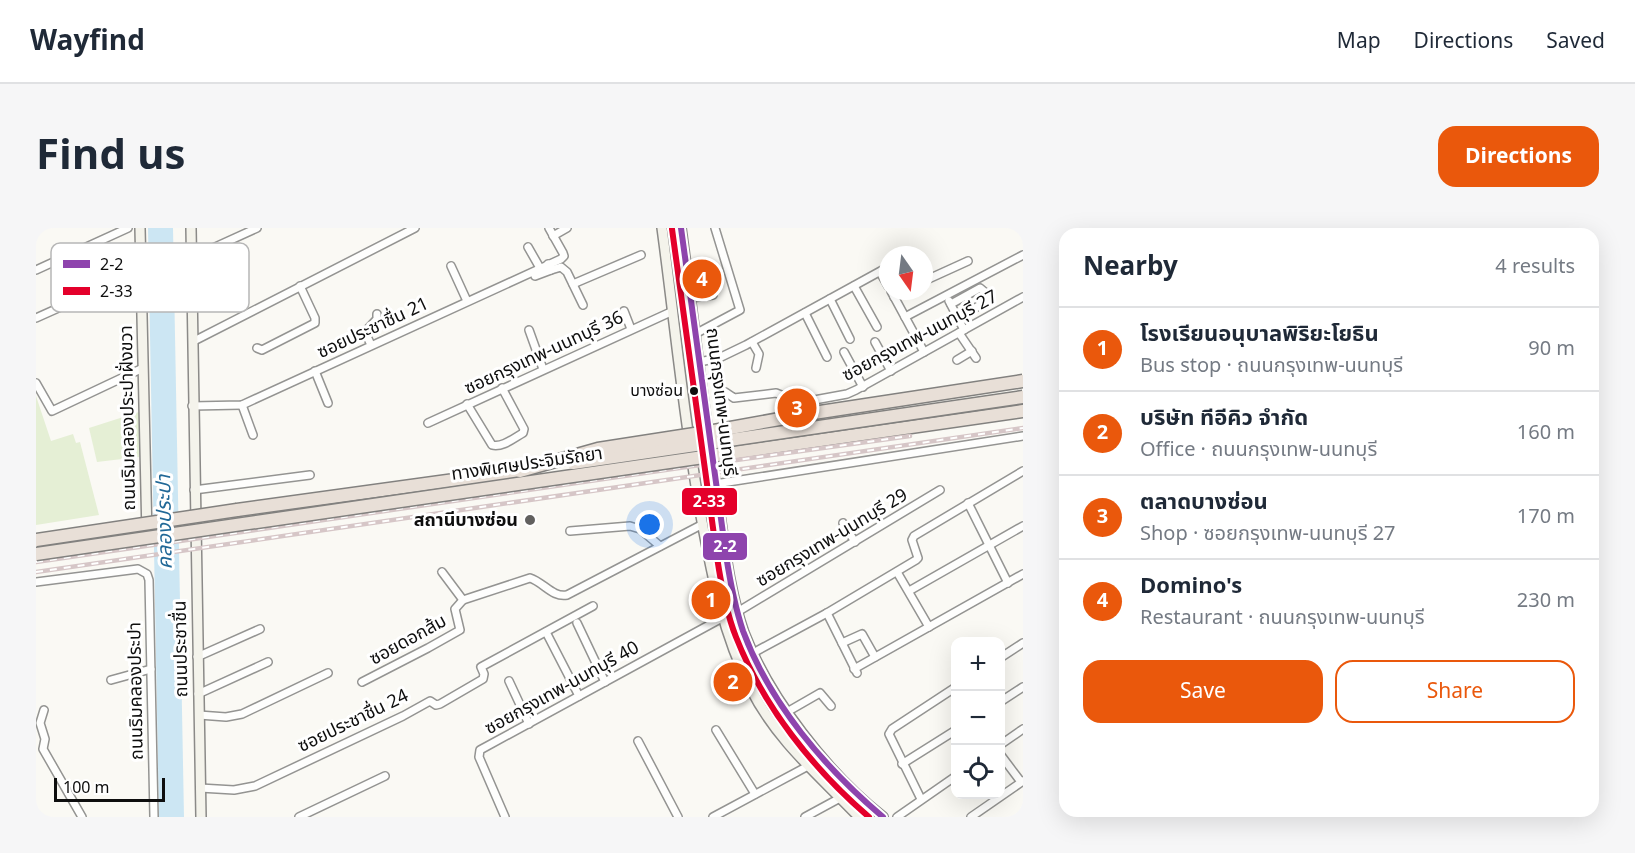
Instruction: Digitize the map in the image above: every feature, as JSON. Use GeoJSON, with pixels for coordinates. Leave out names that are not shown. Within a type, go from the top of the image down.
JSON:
{"type":"FeatureCollection","features":[{"type":"Feature","properties":{"kind":"highway"},"geometry":{"type":"LineString","coordinates":[[520,471],[598,449],[1023,381]]}},
{"type":"Feature","properties":{"kind":"highway","name":"ทางพิเศษประจิมรัถยา"},"geometry":{"type":"LineString","coordinates":[[36,540],[1023,398]]}},
{"type":"Feature","properties":{"kind":"highway","name":"ทางพิเศษประจิมรัถยา"},"geometry":{"type":"LineString","coordinates":[[36,554],[1023,411]]}},
{"type":"Feature","properties":{"kind":"main road","name":"ถนนริมคลองประปาฝั่งขวา"},"geometry":{"type":"LineString","coordinates":[[140,228],[140,243]]}},
{"type":"Feature","properties":{"kind":"main road","name":"ถนนกรุงเทพ-นนทบุรี"},"geometry":{"type":"LineString","coordinates":[[662,228],[689,442],[713,582],[728,636],[752,691],[789,747],[859,817]]}},
{"type":"Feature","properties":{"kind":"main road","name":"ถนนกรุงเทพ-นนทบุรี"},"geometry":{"type":"LineString","coordinates":[[681,228],[708,441],[730,578],[744,632],[753,653],[803,736],[868,806],[883,817]]}},
{"type":"Feature","properties":{"kind":"main road"},"geometry":{"type":"LineString","coordinates":[[666,252],[684,251]]}},
{"type":"Feature","properties":{"kind":"main road","name":"ถนนริมคลองประปาฝั่งขวา"},"geometry":{"type":"LineString","coordinates":[[142,312],[147,536]]}},
{"type":"Feature","properties":{"kind":"main road","name":"ถนนประชาชื่น"},"geometry":{"type":"LineString","coordinates":[[193,312],[192,406],[201,817]]}},
{"type":"Feature","properties":{"kind":"main road"},"geometry":{"type":"LineString","coordinates":[[194,512],[472,473],[629,448],[786,433],[1023,398]]}},
{"type":"Feature","properties":{"kind":"main road"},"geometry":{"type":"LineString","coordinates":[[774,724],[782,714],[788,713]]}},
{"type":"Feature","properties":{"kind":"street"},"geometry":{"type":"LineString","coordinates":[[95,243],[128,228]]}},
{"type":"Feature","properties":{"kind":"street"},"geometry":{"type":"LineString","coordinates":[[224,243],[256,228]]}},
{"type":"Feature","properties":{"kind":"street"},"geometry":{"type":"LineString","coordinates":[[194,341],[415,228]]}},
{"type":"Feature","properties":{"kind":"street"},"geometry":{"type":"LineString","coordinates":[[549,228],[553,236],[567,228]]}},
{"type":"Feature","properties":{"kind":"street"},"geometry":{"type":"LineString","coordinates":[[695,334],[740,310],[715,228]]}},
{"type":"Feature","properties":{"kind":"street","name":"ซอยประชาชื่น 21"},"geometry":{"type":"LineString","coordinates":[[192,406],[242,405],[540,268],[550,267],[564,256],[553,236]]}},
{"type":"Feature","properties":{"kind":"street"},"geometry":{"type":"LineString","coordinates":[[528,247],[540,268]]}},
{"type":"Feature","properties":{"kind":"street"},"geometry":{"type":"LineString","coordinates":[[573,284],[641,255]]}},
{"type":"Feature","properties":{"kind":"street"},"geometry":{"type":"LineString","coordinates":[[905,317],[1023,255]]}},
{"type":"Feature","properties":{"kind":"street"},"geometry":{"type":"LineString","coordinates":[[933,277],[968,261]]}},
{"type":"Feature","properties":{"kind":"street"},"geometry":{"type":"LineString","coordinates":[[36,270],[51,263]]}},
{"type":"Feature","properties":{"kind":"street"},"geometry":{"type":"LineString","coordinates":[[451,266],[467,301]]}},
{"type":"Feature","properties":{"kind":"street"},"geometry":{"type":"LineString","coordinates":[[535,276],[550,267],[563,268],[583,305]]}},
{"type":"Feature","properties":{"kind":"street"},"geometry":{"type":"LineString","coordinates":[[699,362],[719,358],[752,342],[879,273]]}},
{"type":"Feature","properties":{"kind":"street"},"geometry":{"type":"LineString","coordinates":[[257,348],[262,350],[315,322],[300,286]]}},
{"type":"Feature","properties":{"kind":"street"},"geometry":{"type":"LineString","coordinates":[[855,286],[877,327]]}},
{"type":"Feature","properties":{"kind":"street"},"geometry":{"type":"LineString","coordinates":[[951,304],[980,288],[986,293],[987,301],[958,318]]}},
{"type":"Feature","properties":{"kind":"street"},"geometry":{"type":"LineString","coordinates":[[691,297],[713,295]]}},
{"type":"Feature","properties":{"kind":"street"},"geometry":{"type":"LineString","coordinates":[[947,296],[974,354],[957,360]]}},
{"type":"Feature","properties":{"kind":"street","name":"ซอยกรุงเทพ-นนทบุรี 27"},"geometry":{"type":"LineString","coordinates":[[787,405],[847,394],[863,387],[1023,297]]}},
{"type":"Feature","properties":{"kind":"street"},"geometry":{"type":"LineString","coordinates":[[830,299],[850,339]]}},
{"type":"Feature","properties":{"kind":"street"},"geometry":{"type":"LineString","coordinates":[[895,300],[924,352]]}},
{"type":"Feature","properties":{"kind":"street"},"geometry":{"type":"LineString","coordinates":[[624,310],[631,329]]}},
{"type":"Feature","properties":{"kind":"street"},"geometry":{"type":"LineString","coordinates":[[36,318],[51,311]]}},
{"type":"Feature","properties":{"kind":"street","name":"ซอยกรุงเทพ-นนทบุรี 36"},"geometry":{"type":"LineString","coordinates":[[428,423],[673,311]]}},
{"type":"Feature","properties":{"kind":"street"},"geometry":{"type":"LineString","coordinates":[[805,313],[827,357]]}},
{"type":"Feature","properties":{"kind":"street"},"geometry":{"type":"LineString","coordinates":[[371,345],[365,332],[377,319],[377,314]]}},
{"type":"Feature","properties":{"kind":"street"},"geometry":{"type":"LineString","coordinates":[[529,330],[543,369]]}},
{"type":"Feature","properties":{"kind":"street"},"geometry":{"type":"LineString","coordinates":[[752,342],[759,354],[756,369]]}},
{"type":"Feature","properties":{"kind":"street"},"geometry":{"type":"LineString","coordinates":[[875,342],[891,371]]}},
{"type":"Feature","properties":{"kind":"street"},"geometry":{"type":"LineString","coordinates":[[844,352],[863,387]]}},
{"type":"Feature","properties":{"kind":"street"},"geometry":{"type":"LineString","coordinates":[[36,383],[52,411],[143,369]]}},
{"type":"Feature","properties":{"kind":"street"},"geometry":{"type":"LineString","coordinates":[[315,371],[328,403]]}},
{"type":"Feature","properties":{"kind":"street"},"geometry":{"type":"LineString","coordinates":[[467,404],[492,445],[503,444],[523,433],[524,429],[502,388]]}},
{"type":"Feature","properties":{"kind":"street"},"geometry":{"type":"LineString","coordinates":[[725,392],[734,398],[777,393],[782,395],[787,405],[786,433]]}},
{"type":"Feature","properties":{"kind":"street"},"geometry":{"type":"LineString","coordinates":[[242,405],[253,435]]}},
{"type":"Feature","properties":{"kind":"street"},"geometry":{"type":"LineString","coordinates":[[715,484],[1023,436]]}},
{"type":"Feature","properties":{"kind":"street"},"geometry":{"type":"LineString","coordinates":[[753,653],[827,613],[918,558],[912,540],[914,536],[1023,471]]}},
{"type":"Feature","properties":{"kind":"street"},"geometry":{"type":"LineString","coordinates":[[194,490],[310,475]]}},
{"type":"Feature","properties":{"kind":"street","name":"ซอยกรุงเทพ-นนทบุรี 29"},"geometry":{"type":"LineString","coordinates":[[738,611],[940,490]]}},
{"type":"Feature","properties":{"kind":"street"},"geometry":{"type":"LineString","coordinates":[[968,503],[1008,583]]}},
{"type":"Feature","properties":{"kind":"street"},"geometry":{"type":"LineString","coordinates":[[843,523],[855,542]]}},
{"type":"Feature","properties":{"kind":"street","name":"ซอยดอกส้ม"},"geometry":{"type":"LineString","coordinates":[[362,682],[459,630],[455,609],[463,600],[530,578],[556,594],[567,595],[703,524]]}},
{"type":"Feature","properties":{"kind":"street"},"geometry":{"type":"LineString","coordinates":[[570,531],[630,526],[640,528],[660,546]]}},
{"type":"Feature","properties":{"kind":"street"},"geometry":{"type":"LineString","coordinates":[[909,591],[1023,526]]}},
{"type":"Feature","properties":{"kind":"street","name":"ถนนริมคลองประปา"},"geometry":{"type":"LineString","coordinates":[[36,582],[138,569],[147,574],[149,580],[154,817]]}},
{"type":"Feature","properties":{"kind":"street"},"geometry":{"type":"LineString","coordinates":[[442,572],[463,600]]}},
{"type":"Feature","properties":{"kind":"street"},"geometry":{"type":"LineString","coordinates":[[897,572],[929,627]]}},
{"type":"Feature","properties":{"kind":"street"},"geometry":{"type":"LineString","coordinates":[[827,613],[856,671],[875,657],[1023,574]]}},
{"type":"Feature","properties":{"kind":"street","name":"ซอยประชาชื่น 24"},"geometry":{"type":"LineString","coordinates":[[200,788],[234,790],[255,786],[403,716],[426,702],[440,704],[483,679],[484,674],[481,667],[593,606]]}},
{"type":"Feature","properties":{"kind":"street","name":"ซอยกรุงเทพ-นนทบุรี 40"},"geometry":{"type":"LineString","coordinates":[[505,817],[478,754],[480,750],[722,618]]}},
{"type":"Feature","properties":{"kind":"street"},"geometry":{"type":"LineString","coordinates":[[577,623],[605,682]]}},
{"type":"Feature","properties":{"kind":"street"},"geometry":{"type":"LineString","coordinates":[[197,657],[260,629]]}},
{"type":"Feature","properties":{"kind":"street"},"geometry":{"type":"LineString","coordinates":[[546,632],[579,696]]}},
{"type":"Feature","properties":{"kind":"street"},"geometry":{"type":"LineString","coordinates":[[842,643],[862,634],[875,657]]}},
{"type":"Feature","properties":{"kind":"street"},"geometry":{"type":"LineString","coordinates":[[1005,655],[1023,643]]}},
{"type":"Feature","properties":{"kind":"street"},"geometry":{"type":"LineString","coordinates":[[198,694],[268,662]]}},
{"type":"Feature","properties":{"kind":"street"},"geometry":{"type":"LineString","coordinates":[[111,680],[151,669]]}},
{"type":"Feature","properties":{"kind":"street"},"geometry":{"type":"LineString","coordinates":[[199,716],[226,717],[242,714],[328,673]]}},
{"type":"Feature","properties":{"kind":"street"},"geometry":{"type":"LineString","coordinates":[[509,681],[529,724]]}},
{"type":"Feature","properties":{"kind":"street"},"geometry":{"type":"LineString","coordinates":[[1005,699],[1023,687]]}},
{"type":"Feature","properties":{"kind":"street"},"geometry":{"type":"LineString","coordinates":[[921,799],[889,734],[892,729],[951,690]]}},
{"type":"Feature","properties":{"kind":"street"},"geometry":{"type":"LineString","coordinates":[[788,713],[820,693],[831,706]]}},
{"type":"Feature","properties":{"kind":"street"},"geometry":{"type":"LineString","coordinates":[[44,710],[40,723],[45,739],[43,749],[82,817]]}},
{"type":"Feature","properties":{"kind":"street"},"geometry":{"type":"LineString","coordinates":[[1005,742],[1023,729]]}},
{"type":"Feature","properties":{"kind":"street"},"geometry":{"type":"LineString","coordinates":[[716,730],[755,794]]}},
{"type":"Feature","properties":{"kind":"street"},"geometry":{"type":"LineString","coordinates":[[903,764],[951,733]]}},
{"type":"Feature","properties":{"kind":"street"},"geometry":{"type":"LineString","coordinates":[[638,741],[678,817]]}},
{"type":"Feature","properties":{"kind":"street"},"geometry":{"type":"LineString","coordinates":[[971,817],[1022,782],[1005,760]]}},
{"type":"Feature","properties":{"kind":"street"},"geometry":{"type":"LineString","coordinates":[[713,817],[808,766]]}},
{"type":"Feature","properties":{"kind":"street"},"geometry":{"type":"LineString","coordinates":[[299,817],[385,776]]}},
{"type":"Feature","properties":{"kind":"street"},"geometry":{"type":"LineString","coordinates":[[897,817],[951,779]]}},
{"type":"Feature","properties":{"kind":"street"},"geometry":{"type":"LineString","coordinates":[[805,817],[840,798]]}},
{"type":"Feature","properties":{"kind":"green space"},"geometry":{"type":"Polygon","coordinates":[[[36,396],[51,441],[73,434],[76,443],[80,442],[99,515],[36,525],[36,396]]]}},
{"type":"Feature","properties":{"kind":"green space"},"geometry":{"type":"Polygon","coordinates":[[[142,411],[139,457],[97,462],[89,428],[142,411]]]}},
{"type":"Feature","properties":{"kind":"water"},"geometry":{"type":"Polygon","coordinates":[[[148,228],[173,228],[173,243],[148,243],[148,228]]]}},
{"type":"Feature","properties":{"kind":"water","name":"คลองประปา"},"geometry":{"type":"Polygon","coordinates":[[[150,312],[175,312],[184,817],[159,817],[150,312]]]}},
{"type":"Feature","properties":{"kind":"railway"},"geometry":{"type":"LineString","coordinates":[[36,572],[1023,428]]}},
{"type":"Feature","properties":{"kind":"railway"},"geometry":{"type":"LineString","coordinates":[[36,562],[910,436]]}},
{"type":"Feature","properties":{"kind":"transit line","name":"2-2"},"geometry":{"type":"LineString","coordinates":[[681,228],[726,555],[743,631],[768,684],[801,733],[840,778],[883,817]]}},
{"type":"Feature","properties":{"kind":"transit line","name":"2-33"},"geometry":{"type":"LineString","coordinates":[[672,229],[717,557],[732,627],[747,663],[775,712],[809,757],[869,817]]}},
{"type":"Feature","properties":{"kind":"place","name":"Domino's"},"geometry":{"type":"Point","coordinates":[702,279]}},
{"type":"Feature","properties":{"kind":"place","name":"บางซ่อน"},"geometry":{"type":"Point","coordinates":[694,391]}},
{"type":"Feature","properties":{"kind":"place","name":"ตลาดบางซ่อน"},"geometry":{"type":"Point","coordinates":[797,408]}},
{"type":"Feature","properties":{"kind":"place","name":"สถานีบางซ่อน"},"geometry":{"type":"Point","coordinates":[530,520]}},
{"type":"Feature","properties":{"kind":"place","name":"โรงเรียนอนุบาลพิริยะโยธิน"},"geometry":{"type":"Point","coordinates":[711,600]}},
{"type":"Feature","properties":{"kind":"place","name":"บริษัท ทีอีคิว จำกัด"},"geometry":{"type":"Point","coordinates":[733,682]}}]}
